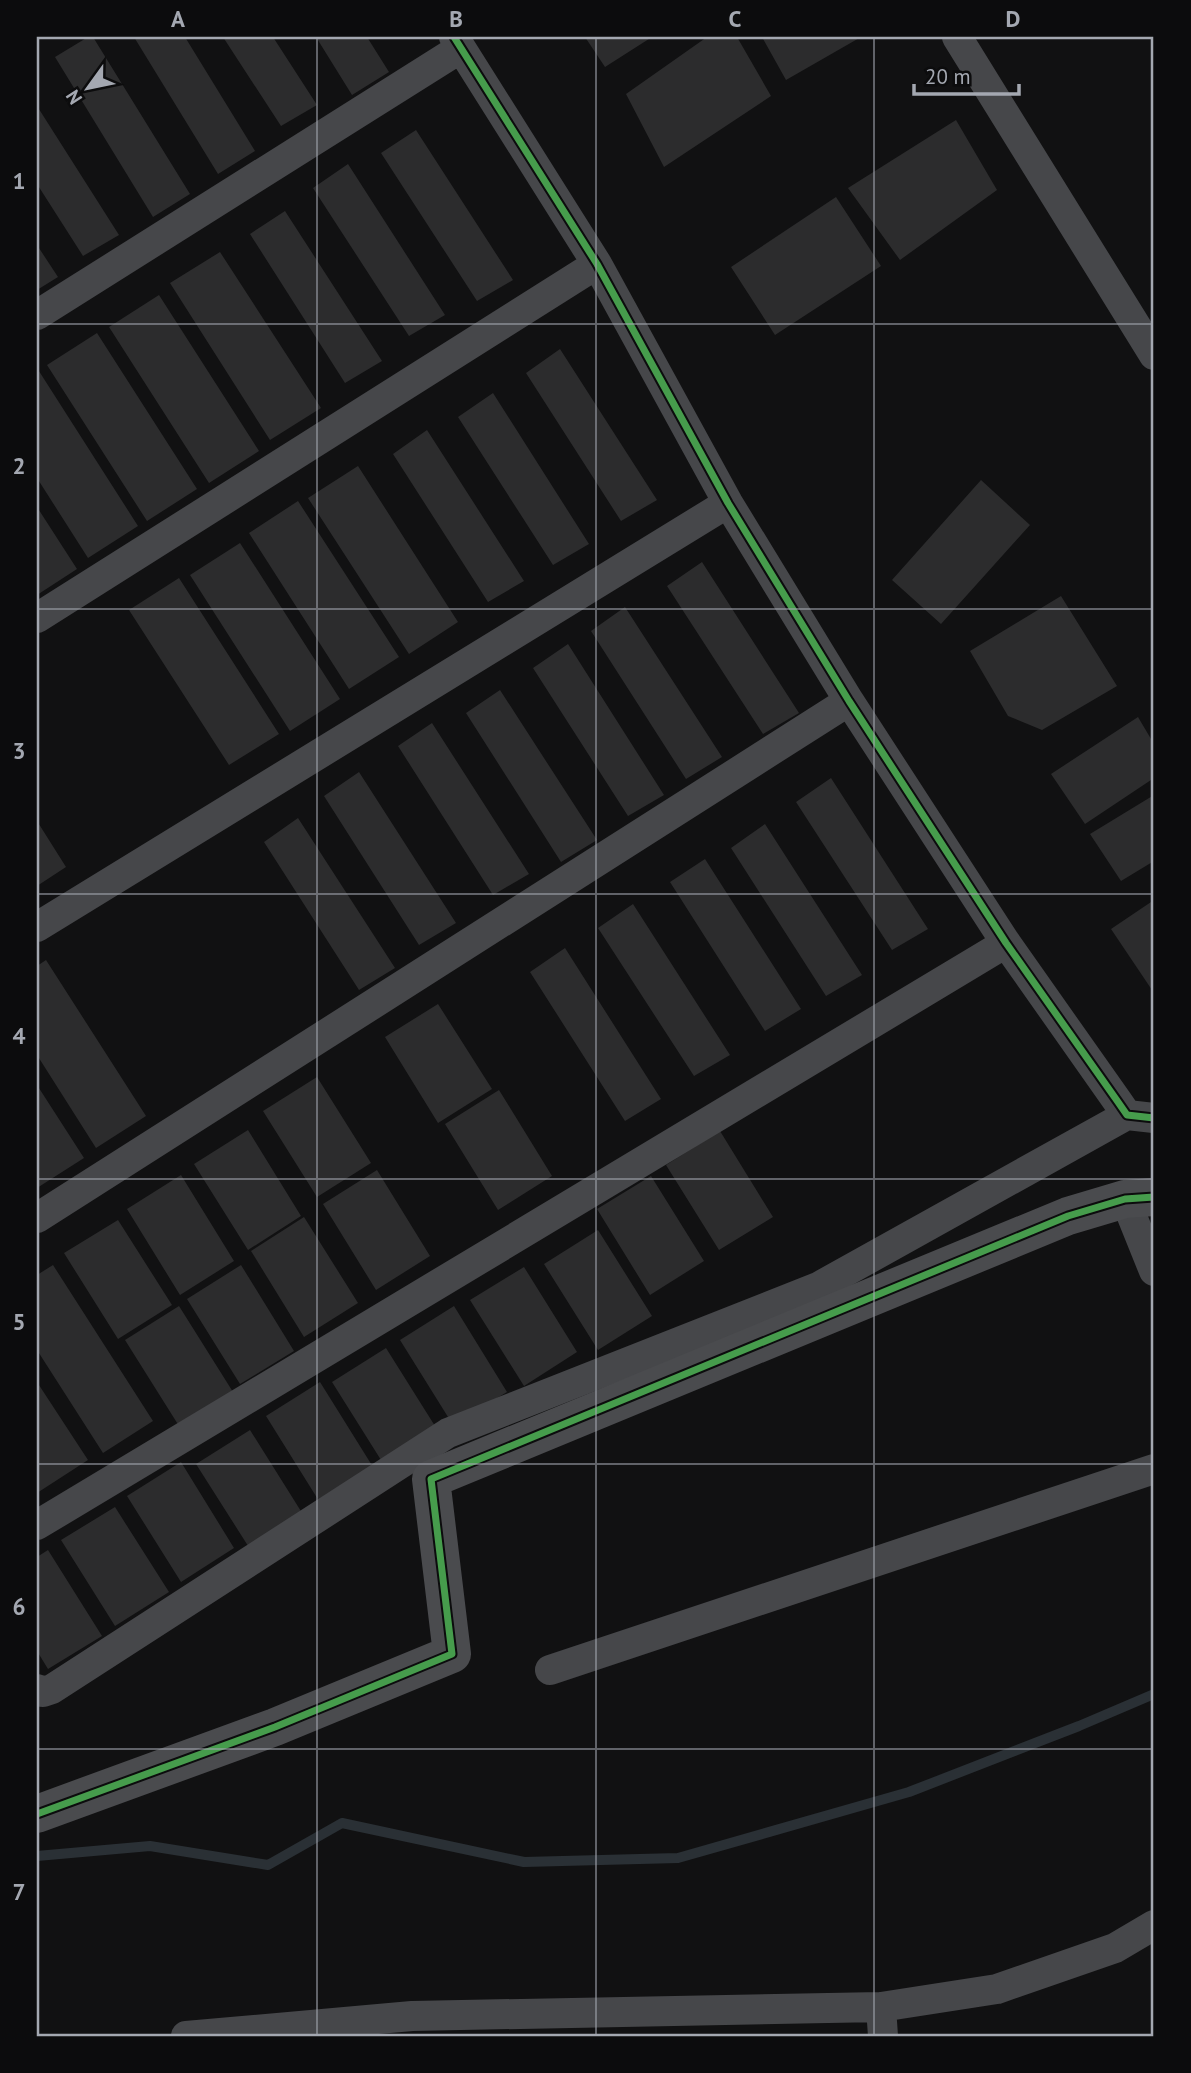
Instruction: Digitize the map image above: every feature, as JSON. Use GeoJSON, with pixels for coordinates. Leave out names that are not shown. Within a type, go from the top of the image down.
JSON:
{"type":"FeatureCollection","features":[{"type":"Feature","properties":{"kind":"street"},"geometry":{"type":"LineString","coordinates":[[957,37],[1154,355]]}},
{"type":"Feature","properties":{"kind":"street"},"geometry":{"type":"LineString","coordinates":[[37,315],[457,42],[597,264],[727,503],[849,701],[1006,943],[1141,1117],[818,1287],[448,1433],[52,1689],[43,1692],[37,1689]]}},
{"type":"Feature","properties":{"kind":"street"},"geometry":{"type":"LineString","coordinates":[[37,618],[597,264]]}},
{"type":"Feature","properties":{"kind":"street"},"geometry":{"type":"LineString","coordinates":[[37,927],[727,503]]}},
{"type":"Feature","properties":{"kind":"street"},"geometry":{"type":"LineString","coordinates":[[37,1218],[849,701]]}},
{"type":"Feature","properties":{"kind":"street"},"geometry":{"type":"LineString","coordinates":[[37,1525],[1006,943]]}},
{"type":"Feature","properties":{"kind":"street"},"geometry":{"type":"LineString","coordinates":[[37,1814],[275,1727],[452,1654],[431,1479],[1068,1216],[1140,1198],[1154,1271]]}},
{"type":"Feature","properties":{"kind":"street"},"geometry":{"type":"LineString","coordinates":[[550,1670],[1154,1469]]}},
{"type":"Feature","properties":{"kind":"street"},"geometry":{"type":"LineString","coordinates":[[186,2036],[881,2007],[998,1989],[1115,1948],[1154,1925]]}},
{"type":"Feature","properties":{"kind":"street"},"geometry":{"type":"LineString","coordinates":[[881,2007],[883,2036]]}},
{"type":"Feature","properties":{"kind":"building"},"geometry":{"type":"Polygon","coordinates":[[[88,37],[93,37],[190,194],[153,217],[55,57],[88,37]]]}},
{"type":"Feature","properties":{"kind":"building"},"geometry":{"type":"Polygon","coordinates":[[[134,37],[185,37],[255,151],[218,174],[134,37]]]}},
{"type":"Feature","properties":{"kind":"building"},"geometry":{"type":"Polygon","coordinates":[[[223,37],[273,37],[317,105],[281,126],[223,37]]]}},
{"type":"Feature","properties":{"kind":"building"},"geometry":{"type":"Polygon","coordinates":[[[316,37],[367,37],[389,72],[352,95],[316,37]]]}},
{"type":"Feature","properties":{"kind":"building"},"geometry":{"type":"Polygon","coordinates":[[[585,37],[652,37],[605,67],[585,37]]]}},
{"type":"Feature","properties":{"kind":"building"},"geometry":{"type":"Polygon","coordinates":[[[707,37],[737,37],[771,96],[664,167],[626,94],[707,37]]]}},
{"type":"Feature","properties":{"kind":"building"},"geometry":{"type":"Polygon","coordinates":[[[762,37],[861,37],[786,80],[762,37]]]}},
{"type":"Feature","properties":{"kind":"building"},"geometry":{"type":"Polygon","coordinates":[[[37,106],[119,235],[83,256],[37,184],[37,106]]]}},
{"type":"Feature","properties":{"kind":"building"},"geometry":{"type":"Polygon","coordinates":[[[956,120],[997,190],[900,260],[848,188],[956,120]]]}},
{"type":"Feature","properties":{"kind":"building"},"geometry":{"type":"Polygon","coordinates":[[[416,130],[513,280],[477,301],[381,153],[416,130]]]}},
{"type":"Feature","properties":{"kind":"building"},"geometry":{"type":"Polygon","coordinates":[[[348,164],[445,315],[409,336],[313,188],[348,164]]]}},
{"type":"Feature","properties":{"kind":"building"},"geometry":{"type":"Polygon","coordinates":[[[836,197],[881,266],[775,335],[731,267],[836,197]]]}},
{"type":"Feature","properties":{"kind":"building"},"geometry":{"type":"Polygon","coordinates":[[[285,211],[382,361],[345,383],[250,234],[285,211]]]}},
{"type":"Feature","properties":{"kind":"building"},"geometry":{"type":"Polygon","coordinates":[[[37,245],[58,277],[37,290],[37,245]]]}},
{"type":"Feature","properties":{"kind":"building"},"geometry":{"type":"Polygon","coordinates":[[[220,252],[321,408],[270,440],[170,283],[220,252]]]}},
{"type":"Feature","properties":{"kind":"building"},"geometry":{"type":"Polygon","coordinates":[[[159,295],[259,451],[209,483],[109,327],[159,295]]]}},
{"type":"Feature","properties":{"kind":"building"},"geometry":{"type":"Polygon","coordinates":[[[97,333],[197,489],[147,521],[47,365],[97,333]]]}},
{"type":"Feature","properties":{"kind":"building"},"geometry":{"type":"Polygon","coordinates":[[[560,349],[657,500],[621,521],[526,373],[560,349]]]}},
{"type":"Feature","properties":{"kind":"building"},"geometry":{"type":"Polygon","coordinates":[[[37,368],[138,526],[88,558],[37,478],[37,368]]]}},
{"type":"Feature","properties":{"kind":"building"},"geometry":{"type":"Polygon","coordinates":[[[493,393],[589,544],[553,565],[458,417],[493,393]]]}},
{"type":"Feature","properties":{"kind":"building"},"geometry":{"type":"Polygon","coordinates":[[[427,430],[524,581],[488,602],[393,454],[427,430]]]}},
{"type":"Feature","properties":{"kind":"building"},"geometry":{"type":"Polygon","coordinates":[[[358,466],[458,622],[409,654],[308,498],[358,466]]]}},
{"type":"Feature","properties":{"kind":"building"},"geometry":{"type":"Polygon","coordinates":[[[981,480],[1030,525],[941,624],[892,580],[981,480]]]}},
{"type":"Feature","properties":{"kind":"building"},"geometry":{"type":"Polygon","coordinates":[[[298,501],[399,657],[349,689],[249,533],[298,501]]]}},
{"type":"Feature","properties":{"kind":"building"},"geometry":{"type":"Polygon","coordinates":[[[37,507],[77,569],[37,595],[37,507]]]}},
{"type":"Feature","properties":{"kind":"building"},"geometry":{"type":"Polygon","coordinates":[[[240,543],[340,699],[290,731],[190,575],[240,543]]]}},
{"type":"Feature","properties":{"kind":"building"},"geometry":{"type":"Polygon","coordinates":[[[702,562],[799,713],[763,734],[667,586],[702,562]]]}},
{"type":"Feature","properties":{"kind":"building"},"geometry":{"type":"Polygon","coordinates":[[[179,578],[279,734],[229,765],[129,610],[179,578]]]}},
{"type":"Feature","properties":{"kind":"building"},"geometry":{"type":"Polygon","coordinates":[[[1061,596],[1117,686],[1042,730],[1008,716],[970,651],[1061,596]]]}},
{"type":"Feature","properties":{"kind":"building"},"geometry":{"type":"Polygon","coordinates":[[[625,607],[722,757],[686,779],[591,631],[625,607]]]}},
{"type":"Feature","properties":{"kind":"building"},"geometry":{"type":"Polygon","coordinates":[[[568,644],[664,795],[628,816],[533,668],[568,644]]]}},
{"type":"Feature","properties":{"kind":"building"},"geometry":{"type":"Polygon","coordinates":[[[500,690],[597,840],[561,862],[466,713],[500,690]]]}},
{"type":"Feature","properties":{"kind":"building"},"geometry":{"type":"Polygon","coordinates":[[[1138,717],[1154,744],[1154,778],[1085,824],[1051,774],[1138,717]]]}},
{"type":"Feature","properties":{"kind":"building"},"geometry":{"type":"Polygon","coordinates":[[[432,723],[529,874],[493,895],[398,746],[432,723]]]}},
{"type":"Feature","properties":{"kind":"building"},"geometry":{"type":"Polygon","coordinates":[[[359,772],[456,923],[419,945],[324,796],[359,772]]]}},
{"type":"Feature","properties":{"kind":"building"},"geometry":{"type":"Polygon","coordinates":[[[831,778],[928,929],[892,950],[796,802],[831,778]]]}},
{"type":"Feature","properties":{"kind":"building"},"geometry":{"type":"Polygon","coordinates":[[[1154,795],[1154,861],[1121,881],[1090,834],[1154,795]]]}},
{"type":"Feature","properties":{"kind":"building"},"geometry":{"type":"Polygon","coordinates":[[[298,818],[395,968],[359,990],[264,842],[298,818]]]}},
{"type":"Feature","properties":{"kind":"building"},"geometry":{"type":"Polygon","coordinates":[[[37,821],[66,867],[37,886],[37,821]]]}},
{"type":"Feature","properties":{"kind":"building"},"geometry":{"type":"Polygon","coordinates":[[[765,824],[862,975],[826,996],[731,848],[765,824]]]}},
{"type":"Feature","properties":{"kind":"building"},"geometry":{"type":"Polygon","coordinates":[[[705,859],[801,1009],[765,1031],[670,882],[705,859]]]}},
{"type":"Feature","properties":{"kind":"building"},"geometry":{"type":"Polygon","coordinates":[[[1154,900],[1154,993],[1111,929],[1154,900]]]}},
{"type":"Feature","properties":{"kind":"building"},"geometry":{"type":"Polygon","coordinates":[[[633,904],[730,1055],[694,1076],[598,928],[633,904]]]}},
{"type":"Feature","properties":{"kind":"building"},"geometry":{"type":"Polygon","coordinates":[[[565,948],[661,1099],[625,1121],[530,972],[565,948]]]}},
{"type":"Feature","properties":{"kind":"building"},"geometry":{"type":"Polygon","coordinates":[[[46,960],[146,1116],[96,1148],[37,1055],[37,966],[46,960]]]}},
{"type":"Feature","properties":{"kind":"building"},"geometry":{"type":"Polygon","coordinates":[[[438,1004],[492,1089],[438,1123],[385,1037],[438,1004]]]}},
{"type":"Feature","properties":{"kind":"building"},"geometry":{"type":"Polygon","coordinates":[[[317,1077],[371,1163],[317,1197],[263,1111],[317,1077]]]}},
{"type":"Feature","properties":{"kind":"building"},"geometry":{"type":"Polygon","coordinates":[[[37,1085],[84,1158],[37,1188],[37,1085]]]}},
{"type":"Feature","properties":{"kind":"building"},"geometry":{"type":"Polygon","coordinates":[[[499,1090],[552,1176],[498,1210],[445,1124],[499,1090]]]}},
{"type":"Feature","properties":{"kind":"building"},"geometry":{"type":"Polygon","coordinates":[[[248,1130],[301,1216],[248,1250],[194,1164],[248,1130]]]}},
{"type":"Feature","properties":{"kind":"building"},"geometry":{"type":"Polygon","coordinates":[[[720,1131],[773,1217],[719,1250],[666,1165],[720,1131]]]}},
{"type":"Feature","properties":{"kind":"building"},"geometry":{"type":"Polygon","coordinates":[[[377,1170],[430,1256],[376,1290],[323,1204],[377,1170]]]}},
{"type":"Feature","properties":{"kind":"building"},"geometry":{"type":"Polygon","coordinates":[[[181,1175],[234,1261],[180,1295],[127,1209],[181,1175]]]}},
{"type":"Feature","properties":{"kind":"building"},"geometry":{"type":"Polygon","coordinates":[[[651,1176],[704,1261],[650,1295],[597,1209],[651,1176]]]}},
{"type":"Feature","properties":{"kind":"building"},"geometry":{"type":"Polygon","coordinates":[[[304,1217],[358,1303],[304,1337],[251,1251],[304,1217]]]}},
{"type":"Feature","properties":{"kind":"building"},"geometry":{"type":"Polygon","coordinates":[[[118,1220],[172,1305],[118,1339],[64,1253],[118,1220]]]}},
{"type":"Feature","properties":{"kind":"building"},"geometry":{"type":"Polygon","coordinates":[[[598,1230],[652,1316],[598,1350],[544,1264],[598,1230]]]}},
{"type":"Feature","properties":{"kind":"building"},"geometry":{"type":"Polygon","coordinates":[[[53,1265],[153,1421],[103,1453],[37,1350],[37,1275],[53,1265]]]}},
{"type":"Feature","properties":{"kind":"building"},"geometry":{"type":"Polygon","coordinates":[[[241,1265],[294,1351],[240,1384],[187,1299],[241,1265]]]}},
{"type":"Feature","properties":{"kind":"building"},"geometry":{"type":"Polygon","coordinates":[[[524,1267],[577,1352],[524,1386],[470,1300],[524,1267]]]}},
{"type":"Feature","properties":{"kind":"building"},"geometry":{"type":"Polygon","coordinates":[[[179,1306],[233,1392],[179,1426],[125,1340],[179,1306]]]}},
{"type":"Feature","properties":{"kind":"building"},"geometry":{"type":"Polygon","coordinates":[[[454,1306],[507,1392],[453,1425],[400,1340],[454,1306]]]}},
{"type":"Feature","properties":{"kind":"building"},"geometry":{"type":"Polygon","coordinates":[[[386,1348],[440,1434],[386,1468],[332,1382],[386,1348]]]}},
{"type":"Feature","properties":{"kind":"building"},"geometry":{"type":"Polygon","coordinates":[[[37,1382],[88,1460],[37,1493],[37,1382]]]}},
{"type":"Feature","properties":{"kind":"building"},"geometry":{"type":"Polygon","coordinates":[[[320,1382],[373,1467],[319,1501],[266,1416],[320,1382]]]}},
{"type":"Feature","properties":{"kind":"building"},"geometry":{"type":"Polygon","coordinates":[[[250,1430],[304,1516],[250,1549],[196,1464],[250,1430]]]}},
{"type":"Feature","properties":{"kind":"building"},"geometry":{"type":"Polygon","coordinates":[[[181,1462],[234,1548],[181,1582],[127,1496],[181,1462]]]}},
{"type":"Feature","properties":{"kind":"building"},"geometry":{"type":"Polygon","coordinates":[[[115,1507],[169,1592],[115,1626],[61,1540],[115,1507]]]}},
{"type":"Feature","properties":{"kind":"building"},"geometry":{"type":"Polygon","coordinates":[[[48,1550],[102,1636],[48,1669],[37,1651],[37,1557],[48,1550]]]}},
{"type":"Feature","properties":{"kind":"waterway"},"geometry":{"type":"LineString","coordinates":[[37,1856],[150,1846],[268,1865],[342,1823],[524,1862],[678,1858],[909,1792],[1154,1694]]}},
{"type":"Feature","properties":{"kind":"cycle path"},"geometry":{"type":"LineString","coordinates":[[454,37],[597,264],[728,503],[849,701],[1006,943],[1127,1115],[1154,1118]]}},
{"type":"Feature","properties":{"kind":"cycle path"},"geometry":{"type":"LineString","coordinates":[[37,1814],[275,1727],[452,1654],[431,1479],[1068,1216],[1125,1199],[1154,1197]]}}]}
